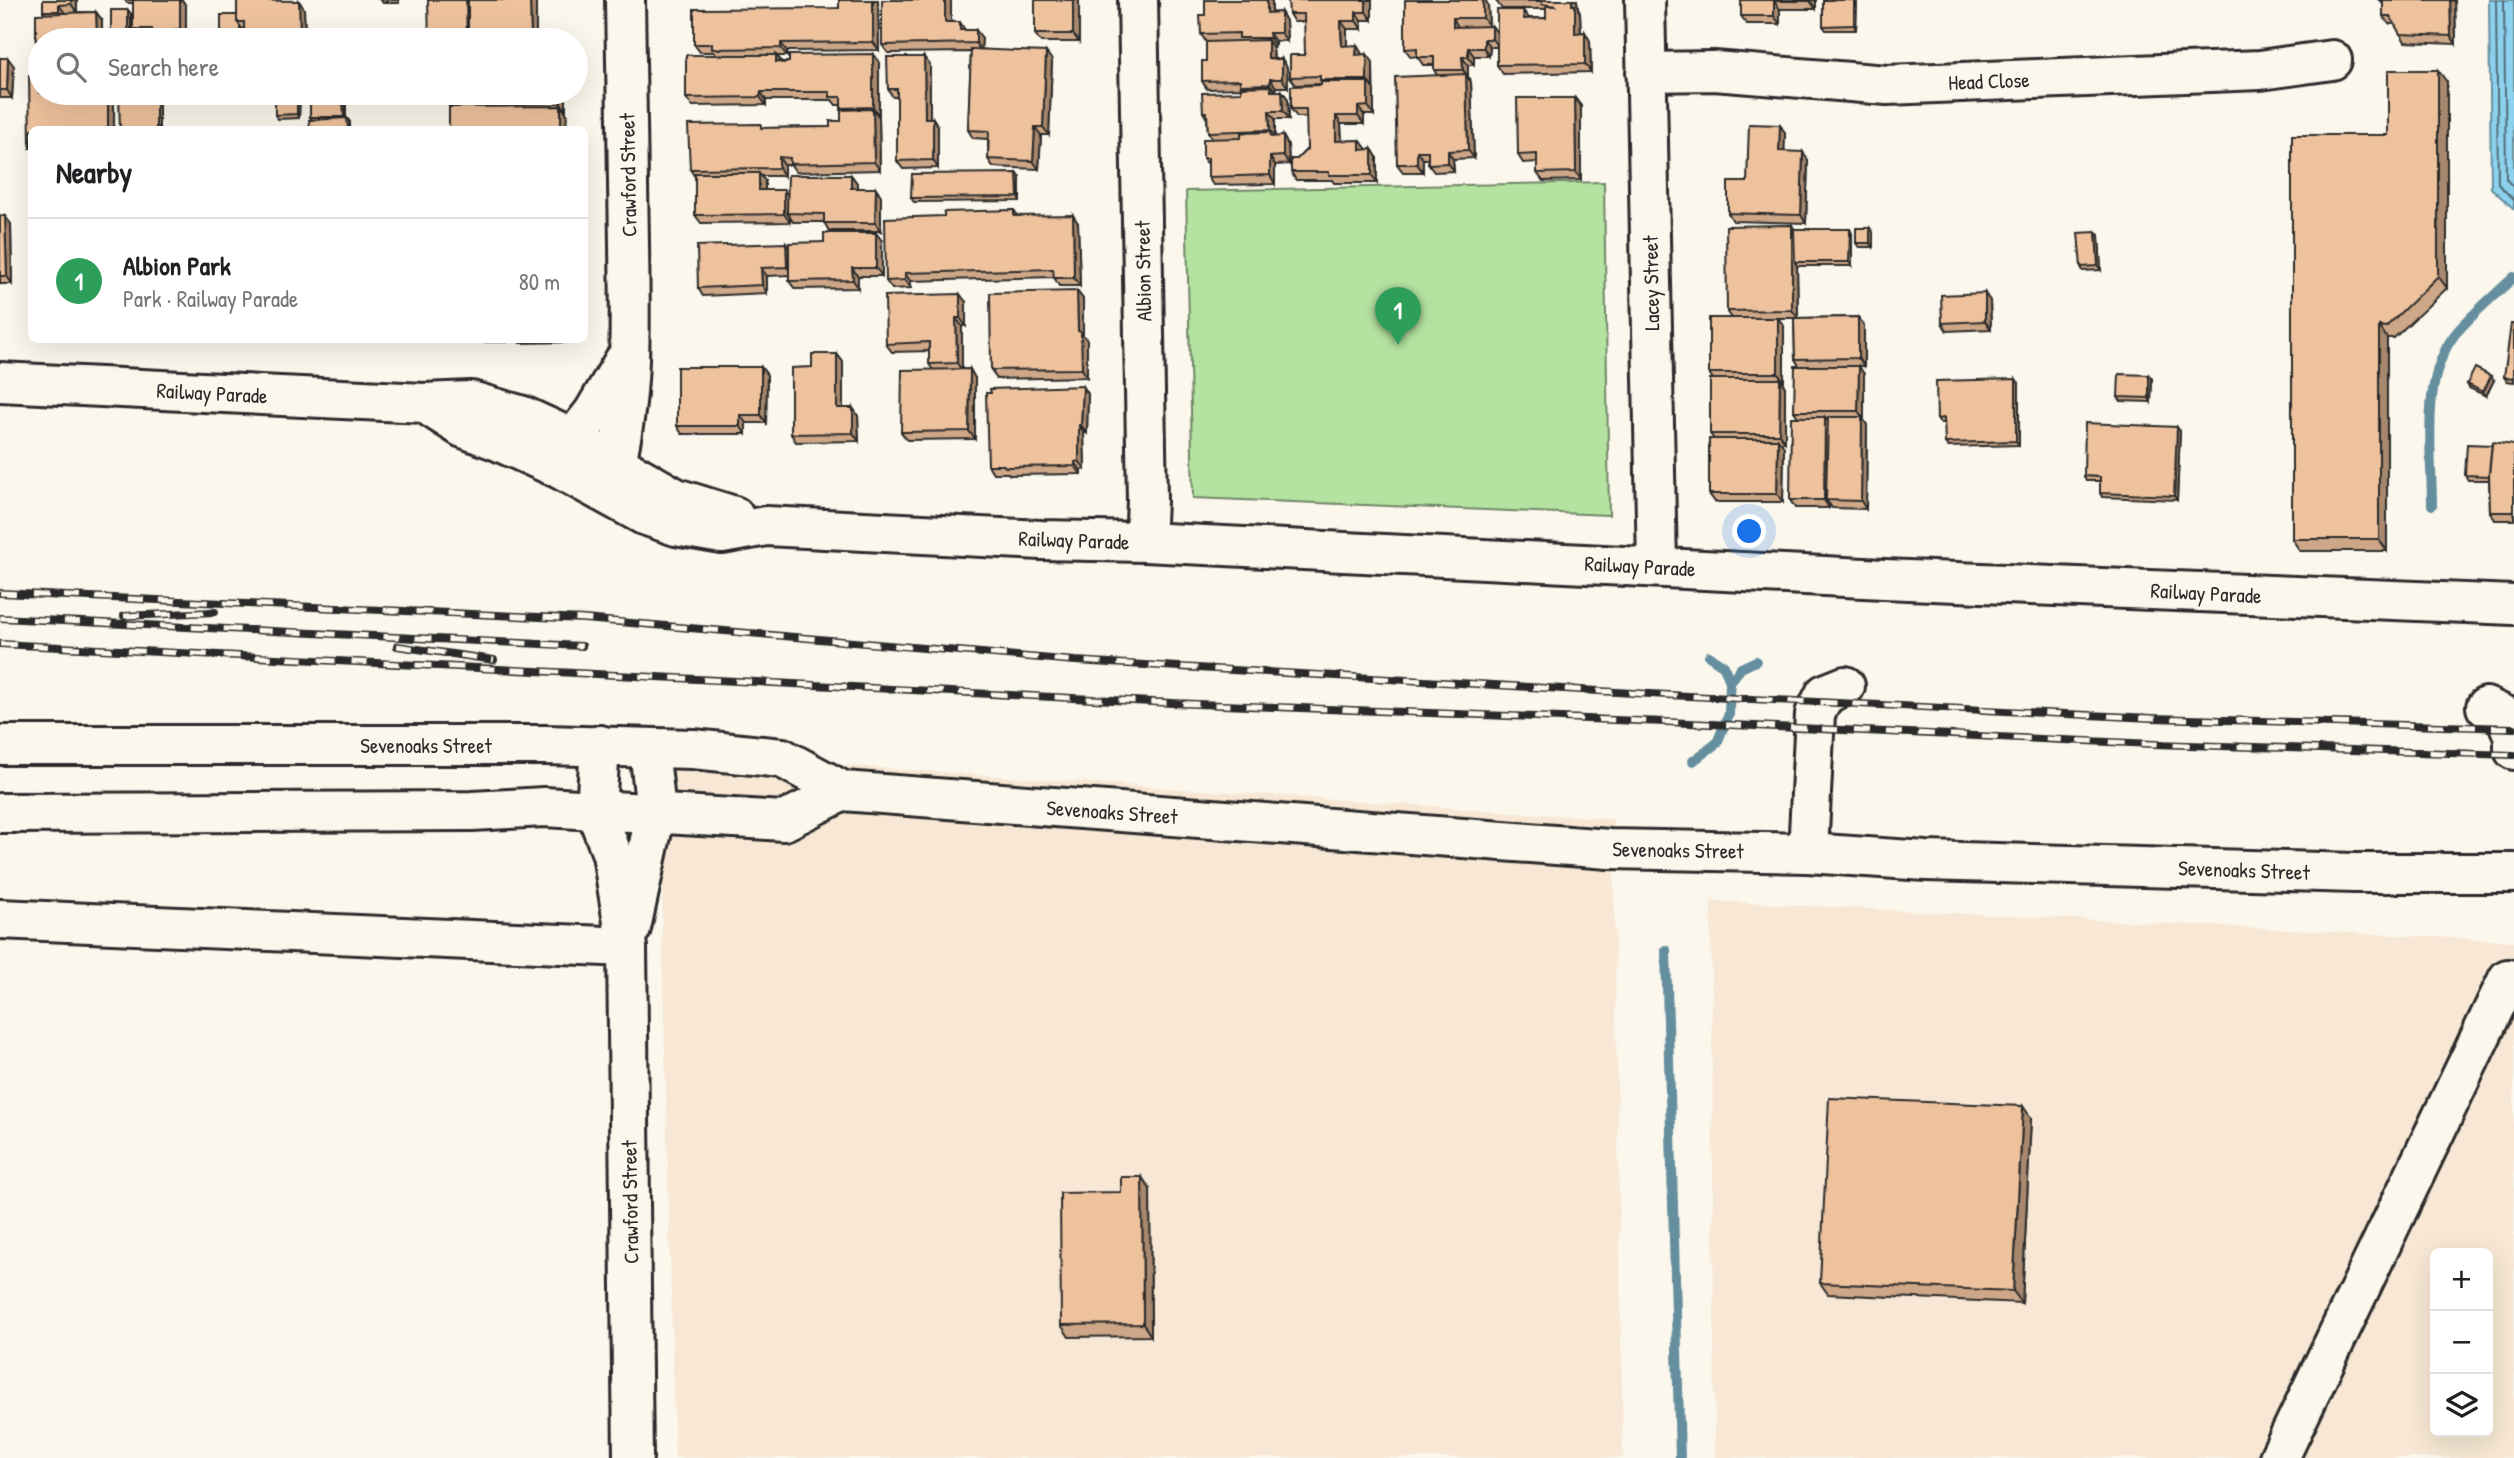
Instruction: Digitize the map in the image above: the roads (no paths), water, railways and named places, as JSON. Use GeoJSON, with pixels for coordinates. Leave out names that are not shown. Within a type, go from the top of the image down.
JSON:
{"type":"FeatureCollection","features":[{"type":"Feature","properties":{"kind":"street","name":"Crawford Street"},"geometry":{"type":"LineString","coordinates":[[611,480],[623,426],[631,350],[625,0]]}},
{"type":"Feature","properties":{"kind":"street","name":"Albion Street"},"geometry":{"type":"LineString","coordinates":[[1138,0],[1145,542]]}},
{"type":"Feature","properties":{"kind":"street","name":"Lacey Street"},"geometry":{"type":"LineString","coordinates":[[1645,0],[1657,566]]}},
{"type":"Feature","properties":{"kind":"street","name":"Head Close"},"geometry":{"type":"LineString","coordinates":[[1646,72],[1714,71],[1887,85],[2260,70],[2332,60]]}},
{"type":"Feature","properties":{"kind":"street"},"geometry":{"type":"LineString","coordinates":[[566,454],[631,350]]}},
{"type":"Feature","properties":{"kind":"street","name":"Railway Parade"},"geometry":{"type":"LineString","coordinates":[[0,382],[424,403],[471,401],[523,416],[566,454],[611,480],[766,526],[1657,566],[1884,579],[2514,605]]}},
{"type":"Feature","properties":{"kind":"street"},"geometry":{"type":"LineString","coordinates":[[1808,853],[1815,714],[1825,694],[1845,686]]}},
{"type":"Feature","properties":{"kind":"street"},"geometry":{"type":"LineString","coordinates":[[2486,707],[2506,716],[2514,738],[2514,750]]}},
{"type":"Feature","properties":{"kind":"street","name":"Sevenoaks Street"},"geometry":{"type":"LineString","coordinates":[[0,745],[693,748],[782,758],[844,791],[1609,849],[1808,853],[1926,861],[2231,870],[2514,873]]}},
{"type":"Feature","properties":{"kind":"street","name":"Crawford Street"},"geometry":{"type":"LineString","coordinates":[[600,746],[596,811],[612,854],[627,947],[633,1458]]}},
{"type":"Feature","properties":{"kind":"street","name":"Crawford Street"},"geometry":{"type":"LineString","coordinates":[[627,947],[656,812],[649,748]]}},
{"type":"Feature","properties":{"kind":"street"},"geometry":{"type":"LineString","coordinates":[[0,813],[458,811],[544,807],[784,821],[844,791]]}},
{"type":"Feature","properties":{"kind":"street"},"geometry":{"type":"LineString","coordinates":[[0,919],[627,947]]}},
{"type":"Feature","properties":{"kind":"street"},"geometry":{"type":"LineString","coordinates":[[2279,1458],[2508,979]]}},
{"type":"Feature","properties":{"kind":"water"},"geometry":{"type":"Polygon","coordinates":[[[2489,0],[2514,0],[2514,209],[2491,188],[2489,0]]]}},
{"type":"Feature","properties":{"kind":"waterway"},"geometry":{"type":"LineString","coordinates":[[2432,505],[2430,415],[2437,371],[2456,333],[2514,277]]}},
{"type":"Feature","properties":{"kind":"waterway"},"geometry":{"type":"LineString","coordinates":[[1709,656],[1724,666],[1730,682]]}},
{"type":"Feature","properties":{"kind":"waterway"},"geometry":{"type":"LineString","coordinates":[[1693,761],[1717,743],[1729,714],[1730,682],[1741,668],[1756,661]]}},
{"type":"Feature","properties":{"kind":"waterway"},"geometry":{"type":"LineString","coordinates":[[1666,950],[1680,1458]]}},
{"type":"Feature","properties":{"kind":"railway"},"geometry":{"type":"LineString","coordinates":[[0,593],[584,619],[1075,661],[1668,695],[2152,718],[2514,728]]}},
{"type":"Feature","properties":{"kind":"railway"},"geometry":{"type":"LineString","coordinates":[[124,616],[215,612]]}},
{"type":"Feature","properties":{"kind":"railway"},"geometry":{"type":"LineString","coordinates":[[0,618],[582,646]]}},
{"type":"Feature","properties":{"kind":"railway"},"geometry":{"type":"LineString","coordinates":[[0,644],[1172,703],[2154,744],[2514,755]]}},
{"type":"Feature","properties":{"kind":"railway"},"geometry":{"type":"LineString","coordinates":[[397,646],[494,660]]}},
{"type":"Feature","properties":{"kind":"place","name":"Albion Park"},"geometry":{"type":"Point","coordinates":[1398,345]}}]}
